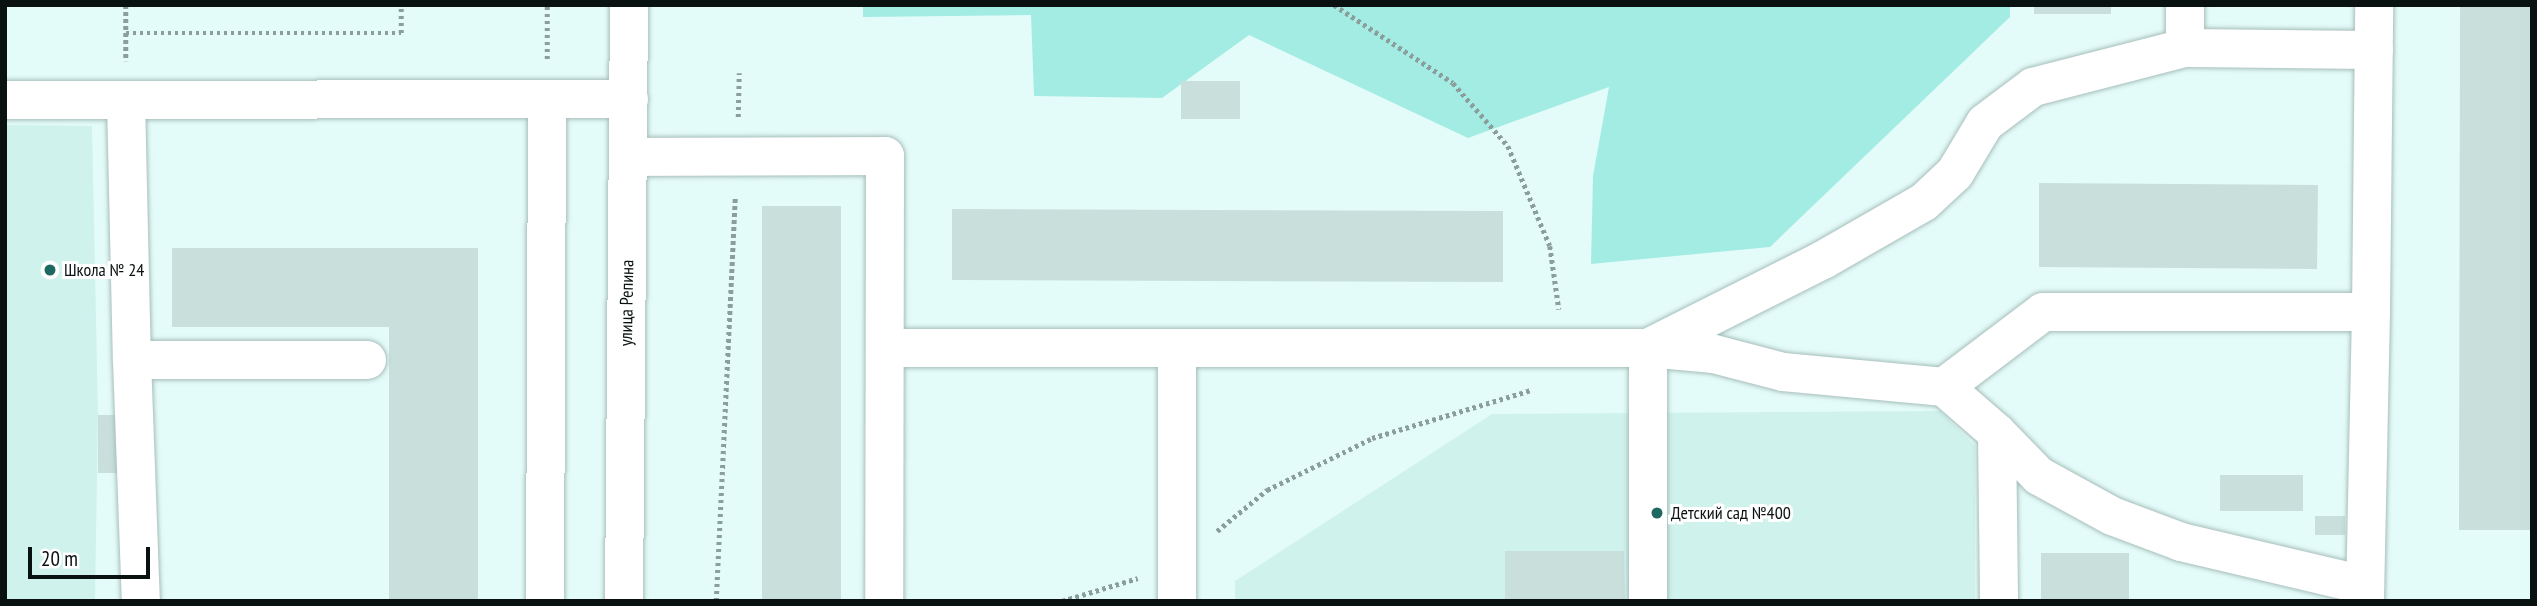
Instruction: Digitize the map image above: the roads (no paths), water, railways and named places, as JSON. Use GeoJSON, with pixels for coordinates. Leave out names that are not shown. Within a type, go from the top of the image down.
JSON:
{"type":"FeatureCollection","features":[{"type":"Feature","properties":{"kind":"street","name":"улица Репина"},"geometry":{"type":"LineString","coordinates":[[624,601],[629,5]]}},
{"type":"Feature","properties":{"kind":"street"},"geometry":{"type":"LineString","coordinates":[[2185,5],[2185,48]]}},
{"type":"Feature","properties":{"kind":"street"},"geometry":{"type":"LineString","coordinates":[[885,348],[1648,348],[1714,354],[1783,372],[1944,387],[1997,433],[2039,476],[2112,516],[2181,542],[2316,586],[2365,593],[2374,5]]}},
{"type":"Feature","properties":{"kind":"street"},"geometry":{"type":"LineString","coordinates":[[1648,348],[1823,261],[1924,202],[1955,173],[1985,123],[2033,87],[2185,48],[2374,50]]}},
{"type":"Feature","properties":{"kind":"street"},"geometry":{"type":"LineString","coordinates":[[545,601],[547,99]]}},
{"type":"Feature","properties":{"kind":"street"},"geometry":{"type":"LineString","coordinates":[[5,100],[629,99]]}},
{"type":"Feature","properties":{"kind":"street"},"geometry":{"type":"LineString","coordinates":[[126,100],[141,601]]}},
{"type":"Feature","properties":{"kind":"street"},"geometry":{"type":"LineString","coordinates":[[628,157],[886,156],[884,601]]}},
{"type":"Feature","properties":{"kind":"street"},"geometry":{"type":"LineString","coordinates":[[1944,387],[2043,312],[2371,312]]}},
{"type":"Feature","properties":{"kind":"street"},"geometry":{"type":"LineString","coordinates":[[1177,348],[1177,601]]}},
{"type":"Feature","properties":{"kind":"street"},"geometry":{"type":"LineString","coordinates":[[1648,348],[1648,598]]}},
{"type":"Feature","properties":{"kind":"street"},"geometry":{"type":"LineString","coordinates":[[132,360],[367,360]]}},
{"type":"Feature","properties":{"kind":"street"},"geometry":{"type":"LineString","coordinates":[[1997,433],[1998,601]]}},
{"type":"Feature","properties":{"kind":"place","name":"Школа № 24"},"geometry":{"type":"Point","coordinates":[50,270]}},
{"type":"Feature","properties":{"kind":"place","name":"Детский сад №400"},"geometry":{"type":"Point","coordinates":[1657,513]}}]}
